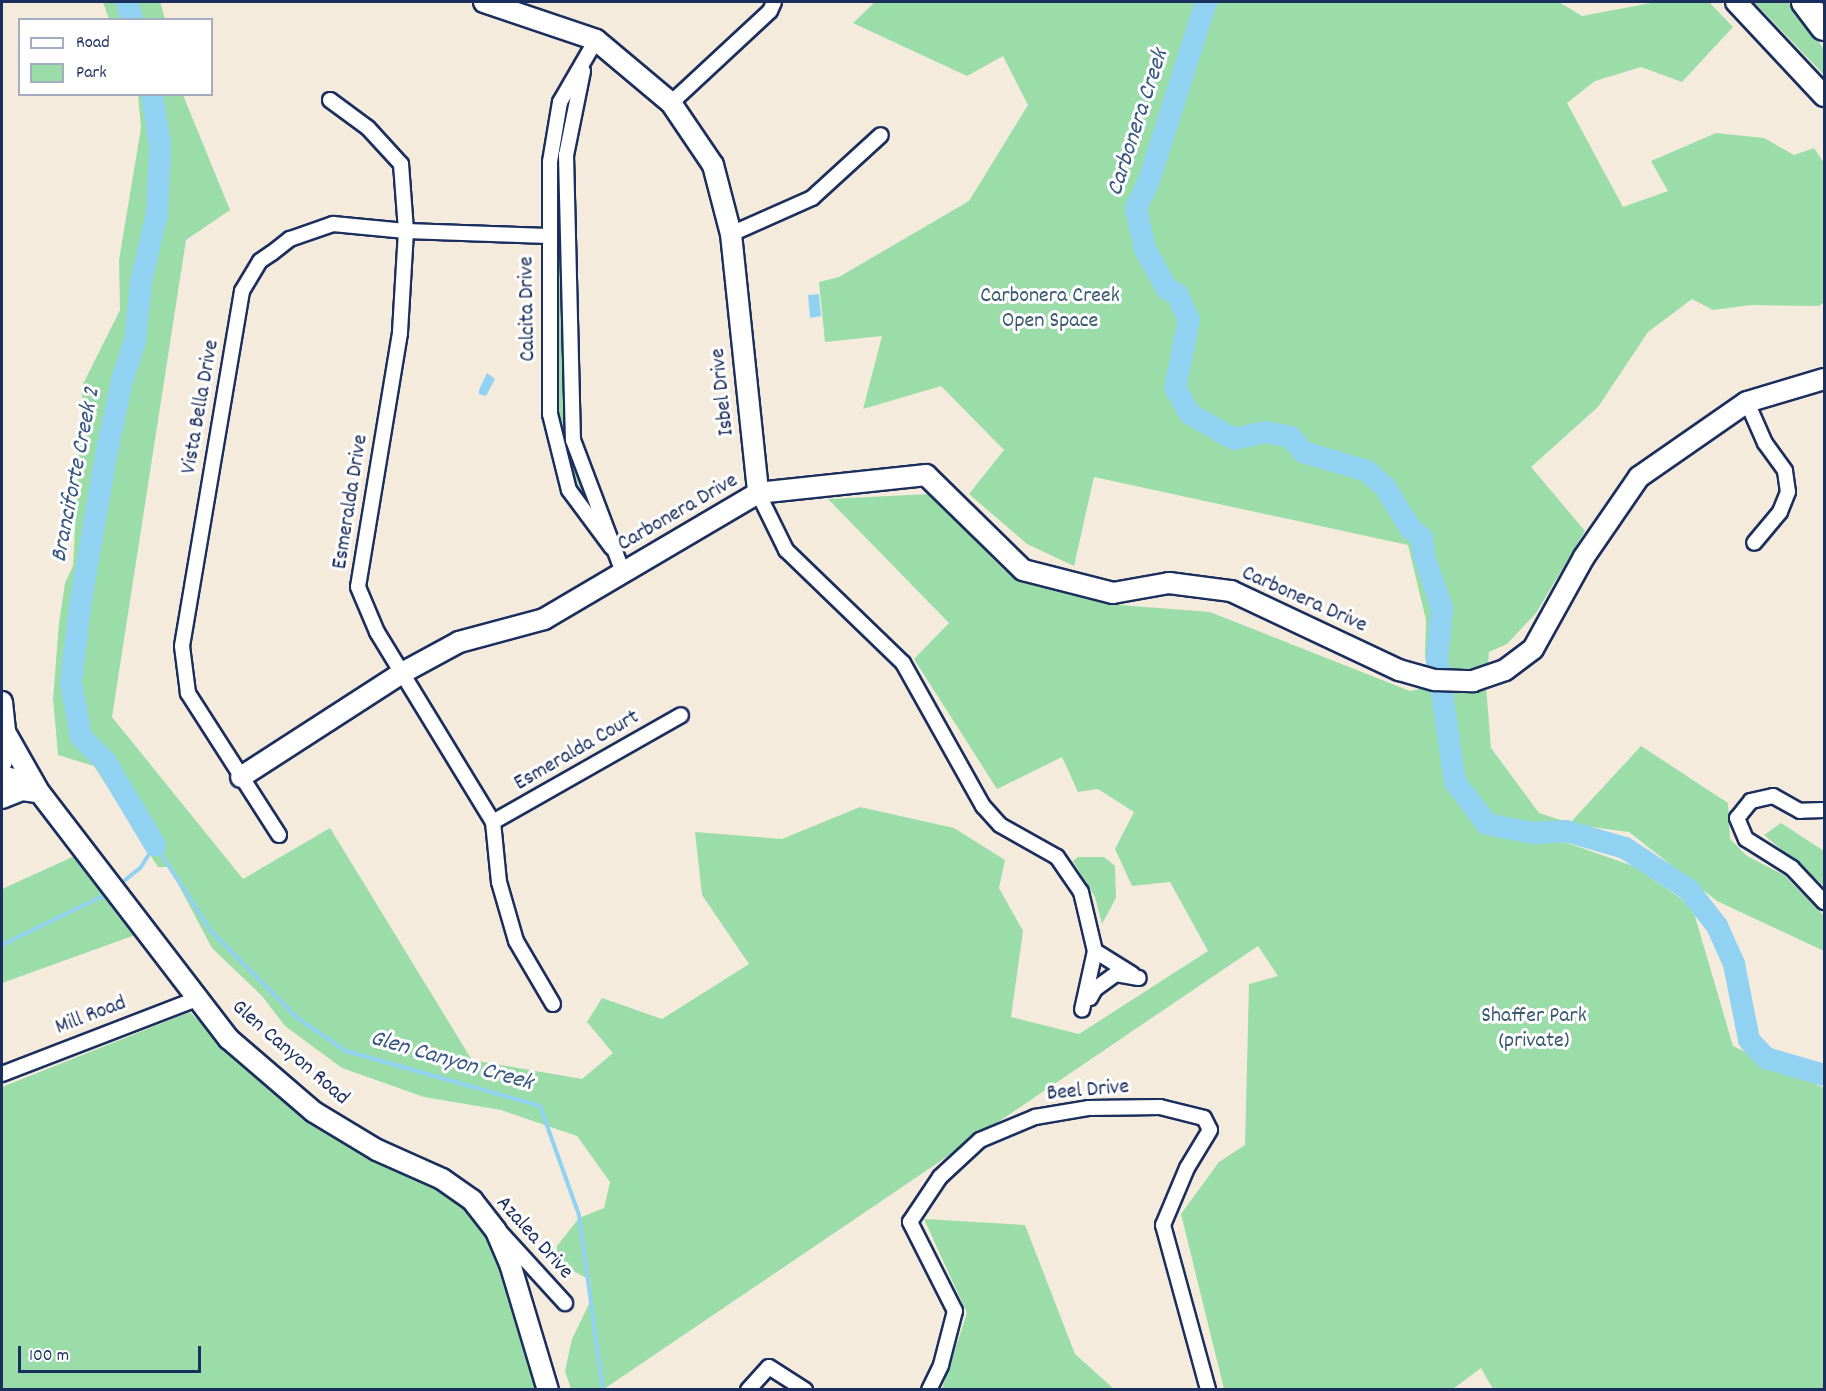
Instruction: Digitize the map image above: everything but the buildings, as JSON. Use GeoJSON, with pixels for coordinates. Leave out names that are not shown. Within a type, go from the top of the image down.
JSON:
{"type":"FeatureCollection","features":[{"type":"Feature","properties":{"kind":"highway"},"geometry":{"type":"LineString","coordinates":[[1805,2],[1824,27]]}},
{"type":"Feature","properties":{"kind":"street","name":"Isbel Drive"},"geometry":{"type":"LineString","coordinates":[[484,2],[596,40],[671,103],[713,165],[731,234],[758,494],[786,550],[903,663],[983,806],[1000,825],[1057,857],[1081,892],[1095,951]]}},
{"type":"Feature","properties":{"kind":"street"},"geometry":{"type":"LineString","coordinates":[[671,103],[770,11],[774,2]]}},
{"type":"Feature","properties":{"kind":"street"},"geometry":{"type":"LineString","coordinates":[[1736,2],[1824,96]]}},
{"type":"Feature","properties":{"kind":"street","name":"Calcita Drive"},"geometry":{"type":"LineString","coordinates":[[596,40],[560,102],[550,162],[548,236],[550,414],[569,490],[612,548]]}},
{"type":"Feature","properties":{"kind":"street","name":"Calcita Drive"},"geometry":{"type":"LineString","coordinates":[[586,60],[566,155],[573,440],[623,572]]}},
{"type":"Feature","properties":{"kind":"street","name":"Esmeralda Drive"},"geometry":{"type":"LineString","coordinates":[[330,100],[368,128],[401,164],[406,231],[400,333],[358,587],[377,632],[493,822],[500,882],[516,941],[553,1004]]}},
{"type":"Feature","properties":{"kind":"street"},"geometry":{"type":"LineString","coordinates":[[731,234],[812,198],[881,135]]}},
{"type":"Feature","properties":{"kind":"street","name":"Vista Bella Drive"},"geometry":{"type":"LineString","coordinates":[[279,835],[188,693],[182,646],[242,291],[260,261],[290,239],[333,224],[406,231],[548,236]]}},
{"type":"Feature","properties":{"kind":"street","name":"Carbonera Drive"},"geometry":{"type":"LineString","coordinates":[[241,777],[402,673],[459,642],[544,619],[758,494],[926,475],[1023,570],[1113,593],[1169,583],[1231,591],[1399,670],[1436,680],[1473,681],[1505,670],[1533,649],[1584,558],[1639,477],[1747,402],[1824,379]]}},
{"type":"Feature","properties":{"kind":"street"},"geometry":{"type":"LineString","coordinates":[[1747,402],[1765,443],[1785,471],[1788,492],[1780,512],[1754,543]]}},
{"type":"Feature","properties":{"kind":"street"},"geometry":{"type":"LineString","coordinates":[[2,702],[5,732],[2,762]]}},
{"type":"Feature","properties":{"kind":"street","name":"Esmeralda Court"},"geometry":{"type":"LineString","coordinates":[[493,822],[681,715]]}},
{"type":"Feature","properties":{"kind":"street"},"geometry":{"type":"LineString","coordinates":[[5,732],[39,793]]}},
{"type":"Feature","properties":{"kind":"street","name":"Glen Canyon Road"},"geometry":{"type":"LineString","coordinates":[[2,776],[21,781],[39,793],[82,844],[196,999],[229,1039],[314,1112],[377,1150],[442,1179],[472,1200],[496,1231],[511,1267],[548,1389]]}},
{"type":"Feature","properties":{"kind":"street"},"geometry":{"type":"LineString","coordinates":[[2,798],[22,790],[39,793]]}},
{"type":"Feature","properties":{"kind":"street"},"geometry":{"type":"LineString","coordinates":[[1824,810],[1800,811],[1773,796],[1750,801],[1737,818],[1746,839],[1792,868],[1824,903]]}},
{"type":"Feature","properties":{"kind":"street"},"geometry":{"type":"LineString","coordinates":[[1095,951],[1139,978],[1116,974],[1095,989],[1082,1010],[1091,983],[1095,951]]}},
{"type":"Feature","properties":{"kind":"street","name":"Mill Road"},"geometry":{"type":"LineString","coordinates":[[2,1074],[196,999]]}},
{"type":"Feature","properties":{"kind":"street","name":"Beel Drive"},"geometry":{"type":"LineString","coordinates":[[929,1389],[941,1365],[955,1311],[910,1222],[940,1177],[980,1140],[1035,1117],[1089,1108],[1160,1107],[1204,1118],[1210,1130],[1187,1168],[1163,1225],[1208,1389]]}},
{"type":"Feature","properties":{"kind":"street","name":"Azalea Drive"},"geometry":{"type":"LineString","coordinates":[[472,1200],[565,1303]]}},
{"type":"Feature","properties":{"kind":"street"},"geometry":{"type":"LineString","coordinates":[[748,1389],[769,1367],[805,1389]]}},
{"type":"Feature","properties":{"kind":"green space"},"geometry":{"type":"Polygon","coordinates":[[[103,2],[160,2],[165,18],[109,18],[103,2]]]}},
{"type":"Feature","properties":{"kind":"green space"},"geometry":{"type":"Polygon","coordinates":[[[875,2],[1559,2],[1582,16],[1656,2],[1709,2],[1733,27],[1682,82],[1641,67],[1595,81],[1567,103],[1623,207],[1668,191],[1651,161],[1716,133],[1764,138],[1794,155],[1814,148],[1824,163],[1824,302],[1819,306],[1752,305],[1713,310],[1692,299],[1648,332],[1598,407],[1531,467],[1585,531],[1536,613],[1507,644],[1489,652],[1486,686],[1491,748],[1539,813],[1570,823],[1641,746],[1728,803],[1730,839],[1747,856],[1784,875],[1824,916],[1824,951],[1717,901],[1629,832],[1570,824],[1556,839],[1633,866],[1692,906],[1733,1046],[1824,1088],[1824,1389],[1493,1389],[1481,1368],[1453,1389],[1224,1389],[1181,1214],[1219,1162],[1245,1145],[1249,984],[1278,976],[1258,946],[604,1389],[571,1389],[565,1371],[572,1339],[591,1300],[590,1280],[557,1262],[557,1246],[579,1218],[604,1208],[610,1182],[577,1136],[501,1110],[424,1097],[342,1068],[285,1026],[262,996],[212,948],[169,867],[158,867],[94,766],[58,755],[53,699],[59,623],[65,583],[73,566],[83,384],[120,310],[119,260],[141,128],[138,96],[183,96],[230,210],[186,240],[112,717],[243,879],[330,828],[472,1060],[582,1079],[613,1053],[587,1022],[602,998],[662,1019],[749,964],[702,895],[695,832],[782,839],[860,807],[954,828],[1005,860],[999,888],[1023,931],[1011,1017],[1079,1034],[1208,951],[1170,882],[1132,886],[1115,849],[1134,812],[1098,789],[1078,792],[1062,757],[997,789],[914,659],[949,623],[828,499],[930,494],[1005,571],[1120,605],[1210,612],[1410,691],[1431,687],[1425,657],[1426,620],[1408,545],[1094,477],[1074,566],[1027,544],[969,494],[1004,450],[941,386],[863,409],[882,336],[825,342],[819,282],[839,277],[969,201],[1028,105],[1003,56],[967,76],[853,23],[875,2]]]}},
{"type":"Feature","properties":{"kind":"green space"},"geometry":{"type":"Polygon","coordinates":[[[1754,2],[1788,2],[1824,49],[1824,75],[1754,2]]]}},
{"type":"Feature","properties":{"kind":"green space"},"geometry":{"type":"Polygon","coordinates":[[[568,104],[561,277],[566,314],[566,415],[586,499],[569,467],[555,414],[557,165],[568,104]]]}},
{"type":"Feature","properties":{"kind":"green space"},"geometry":{"type":"Polygon","coordinates":[[[1781,823],[1824,851],[1824,886],[1764,835],[1781,823]]]}},
{"type":"Feature","properties":{"kind":"green space"},"geometry":{"type":"Polygon","coordinates":[[[79,854],[138,934],[2,983],[2,889],[79,854]]]}},
{"type":"Feature","properties":{"kind":"green space"},"geometry":{"type":"Polygon","coordinates":[[[1078,857],[1104,857],[1115,866],[1116,898],[1102,924],[1095,897],[1073,861],[1078,857]]]}},
{"type":"Feature","properties":{"kind":"green space"},"geometry":{"type":"Polygon","coordinates":[[[190,1012],[221,1043],[467,1208],[499,1259],[536,1389],[2,1390],[2,1087],[190,1012]]]}},
{"type":"Feature","properties":{"kind":"green space"},"geometry":{"type":"Polygon","coordinates":[[[924,1219],[1025,1225],[1075,1354],[1114,1389],[942,1389],[967,1313],[924,1219]]]}},
{"type":"Feature","properties":{"kind":"water"},"geometry":{"type":"Polygon","coordinates":[[[819,294],[821,316],[810,318],[808,295],[819,294]]]}},
{"type":"Feature","properties":{"kind":"water"},"geometry":{"type":"Polygon","coordinates":[[[487,373],[495,379],[486,396],[479,394],[479,390],[487,373]]]}},
{"type":"Feature","properties":{"kind":"waterway","name":"Branciforte Creek 2"},"geometry":{"type":"LineString","coordinates":[[127,2],[131,18]]}},
{"type":"Feature","properties":{"kind":"waterway","name":"Carbonera Creek"},"geometry":{"type":"LineString","coordinates":[[1206,2],[1149,181],[1136,208],[1145,249],[1167,289],[1177,294],[1189,320],[1175,388],[1190,414],[1234,439],[1265,432],[1291,437],[1303,452],[1367,471],[1385,487],[1410,528],[1422,538],[1424,556],[1442,608],[1437,659],[1455,782],[1487,824],[1533,833],[1566,831],[1625,848],[1689,890],[1717,926],[1734,964],[1749,1040],[1766,1058],[1824,1075]]}},
{"type":"Feature","properties":{"kind":"waterway","name":"Branciforte Creek 2"},"geometry":{"type":"LineString","coordinates":[[152,96],[160,146],[157,214],[141,281],[135,341],[123,377],[108,445],[80,606],[71,683],[81,737],[105,761],[155,845]]}},
{"type":"Feature","properties":{"kind":"waterway","name":"Glen Canyon Creek"},"geometry":{"type":"LineString","coordinates":[[119,885],[141,867],[155,845],[211,931],[295,1016],[346,1051],[540,1106],[579,1215],[603,1390]]}},
{"type":"Feature","properties":{"kind":"waterway"},"geometry":{"type":"LineString","coordinates":[[2,945],[109,893]]}},
{"type":"Feature","properties":{"kind":"park label","name":"Carbonera Creek Open Space"},"geometry":{"type":"Point","coordinates":[1050,308]}},
{"type":"Feature","properties":{"kind":"park label","name":"Shaffer Park (private)"},"geometry":{"type":"Point","coordinates":[1534,1028]}}]}
